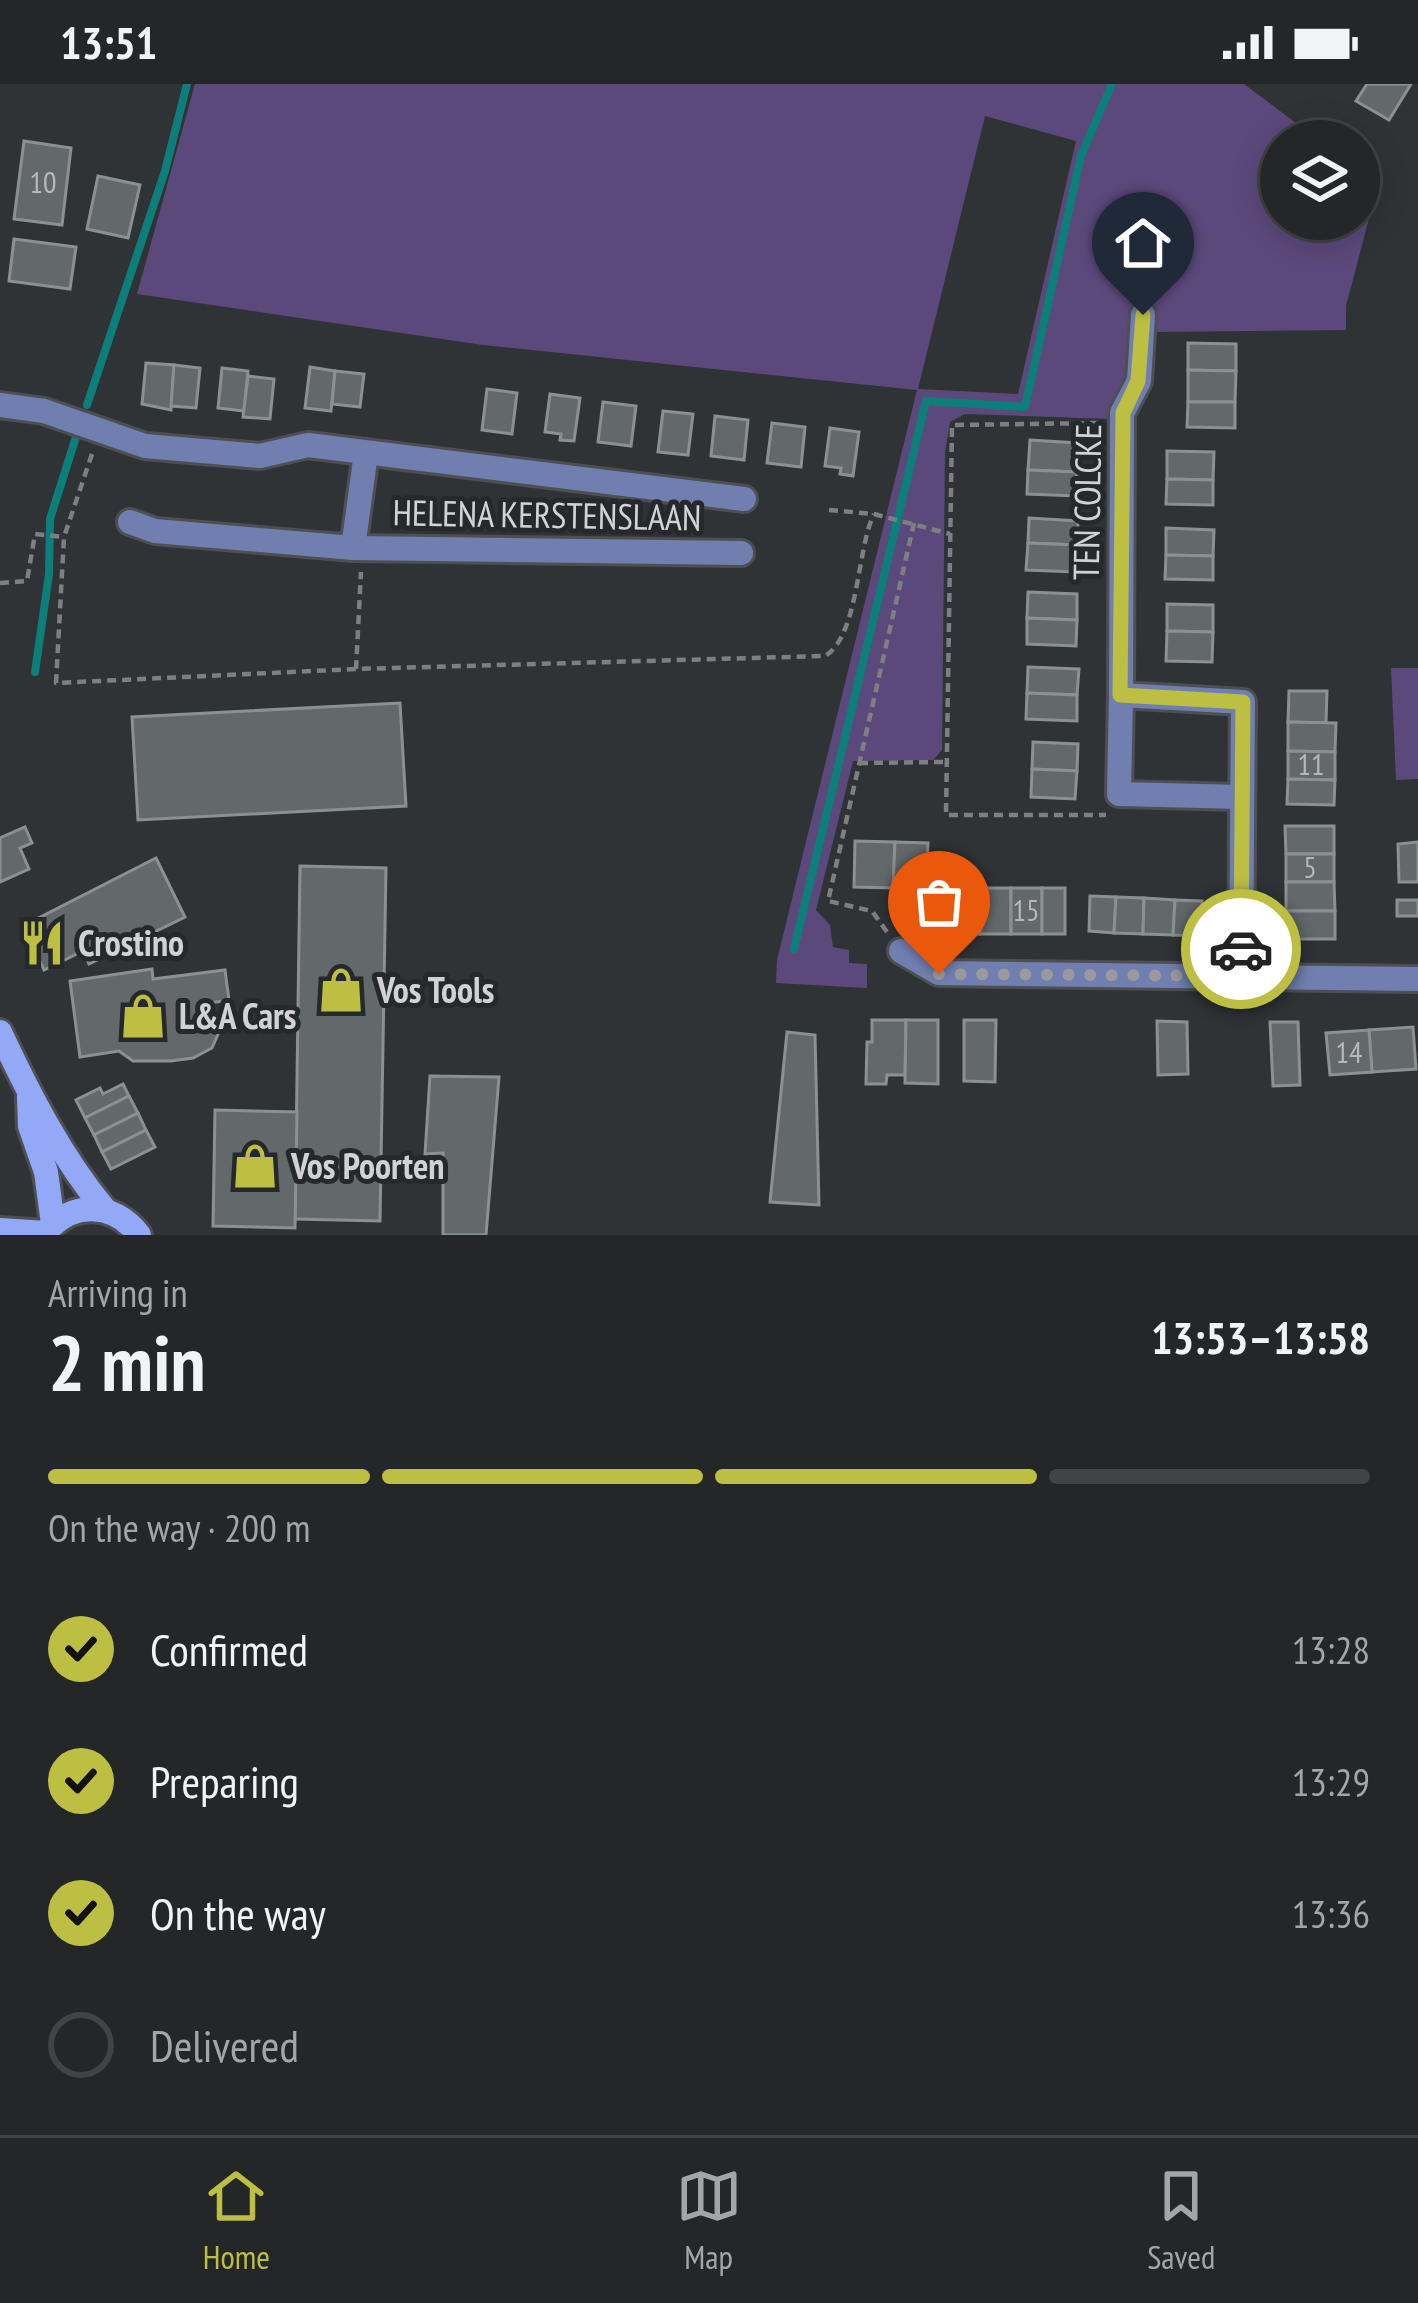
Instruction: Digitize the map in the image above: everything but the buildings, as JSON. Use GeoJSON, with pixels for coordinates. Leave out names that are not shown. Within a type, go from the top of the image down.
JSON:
{"type":"FeatureCollection","features":[{"type":"Feature","properties":{"kind":"main road"},"geometry":{"type":"LineString","coordinates":[[0,1032],[29,1095],[74,1170],[105,1210]]}},
{"type":"Feature","properties":{"kind":"main road"},"geometry":{"type":"LineString","coordinates":[[29,1095],[31,1126],[46,1172],[48,1231]]}},
{"type":"Feature","properties":{"kind":"main road"},"geometry":{"type":"LineString","coordinates":[[0,1230],[48,1231],[76,1210],[105,1210],[126,1220],[139,1235]]}},
{"type":"Feature","properties":{"kind":"street","name":"TEN COLCKE"},"geometry":{"type":"LineString","coordinates":[[1119,794],[1122,423],[1125,404],[1138,381],[1143,315]]}},
{"type":"Feature","properties":{"kind":"street","name":"HELENA KERSTENSLAAN"},"geometry":{"type":"LineString","coordinates":[[0,405],[44,411],[146,446],[260,457],[308,446],[744,499]]}},
{"type":"Feature","properties":{"kind":"street","name":"HELENA KERSTENSLAAN"},"geometry":{"type":"LineString","coordinates":[[358,549],[366,453]]}},
{"type":"Feature","properties":{"kind":"street","name":"HELENA KERSTENSLAAN"},"geometry":{"type":"LineString","coordinates":[[130,522],[155,531],[358,549],[741,554]]}},
{"type":"Feature","properties":{"kind":"street"},"geometry":{"type":"LineString","coordinates":[[1120,695],[1243,702],[1241,976]]}},
{"type":"Feature","properties":{"kind":"street"},"geometry":{"type":"LineString","coordinates":[[1119,794],[1242,797]]}},
{"type":"Feature","properties":{"kind":"street"},"geometry":{"type":"LineString","coordinates":[[901,951],[939,974],[1418,979]]}},
{"type":"Feature","properties":{"kind":"path"},"geometry":{"type":"LineString","coordinates":[[1119,794],[1105,816],[946,815],[952,425],[1122,423]]}},
{"type":"Feature","properties":{"kind":"path"},"geometry":{"type":"LineString","coordinates":[[99,432],[64,537],[56,683],[825,656],[836,646],[859,585],[865,537],[874,514]]}},
{"type":"Feature","properties":{"kind":"path"},"geometry":{"type":"LineString","coordinates":[[829,510],[874,514],[950,534]]}},
{"type":"Feature","properties":{"kind":"path"},"geometry":{"type":"LineString","coordinates":[[901,951],[872,911],[828,901],[914,523]]}},
{"type":"Feature","properties":{"kind":"path"},"geometry":{"type":"LineString","coordinates":[[0,583],[27,581],[35,534],[64,537]]}},
{"type":"Feature","properties":{"kind":"path"},"geometry":{"type":"LineString","coordinates":[[356,670],[358,549]]}},
{"type":"Feature","properties":{"kind":"path"},"geometry":{"type":"LineString","coordinates":[[859,763],[945,762]]}},
{"type":"Feature","properties":{"kind":"shaded area"},"geometry":{"type":"Polygon","coordinates":[[[195,84],[1244,84],[1292,120],[1260,120],[1260,240],[1363,240],[1346,306],[1346,330],[1154,332],[1154,310],[1133,309],[1131,363],[1111,419],[965,414],[950,422],[945,453],[942,750],[933,760],[853,761],[816,910],[830,925],[833,947],[849,950],[849,963],[867,964],[867,988],[776,983],[777,960],[917,390],[483,345],[137,294],[195,84]],[[985,116],[918,389],[1018,394],[1076,141],[985,116]]]}},
{"type":"Feature","properties":{"kind":"shaded area"},"geometry":{"type":"Polygon","coordinates":[[[1391,668],[1418,668],[1418,779],[1396,780],[1391,668]]]}},
{"type":"Feature","properties":{"kind":"waterway"},"geometry":{"type":"LineString","coordinates":[[87,405],[165,171],[187,84]]}},
{"type":"Feature","properties":{"kind":"waterway"},"geometry":{"type":"LineString","coordinates":[[794,949],[926,401],[1025,407],[1081,156],[1112,84]]}},
{"type":"Feature","properties":{"kind":"waterway"},"geometry":{"type":"LineString","coordinates":[[35,672],[49,574],[50,519],[76,437]]}},
{"type":"Feature","properties":{"kind":"way so far"},"geometry":{"type":"LineString","coordinates":[[939,974],[1241,976],[1241,949]]}},
{"type":"Feature","properties":{"kind":"place","name":"Crostino"},"geometry":{"type":"Point","coordinates":[42,943]}},
{"type":"Feature","properties":{"kind":"place","name":"Vos Tools"},"geometry":{"type":"Point","coordinates":[341,990]}},
{"type":"Feature","properties":{"kind":"place","name":"L&A Cars"},"geometry":{"type":"Point","coordinates":[143,1016]}},
{"type":"Feature","properties":{"kind":"place","name":"Vos Poorten"},"geometry":{"type":"Point","coordinates":[255,1166]}},
{"type":"Feature","properties":{"kind":"route"},"geometry":{"type":"LineString","coordinates":[[1143,315],[1138,381],[1123,413],[1120,695],[1243,702],[1241,949]]}}]}
